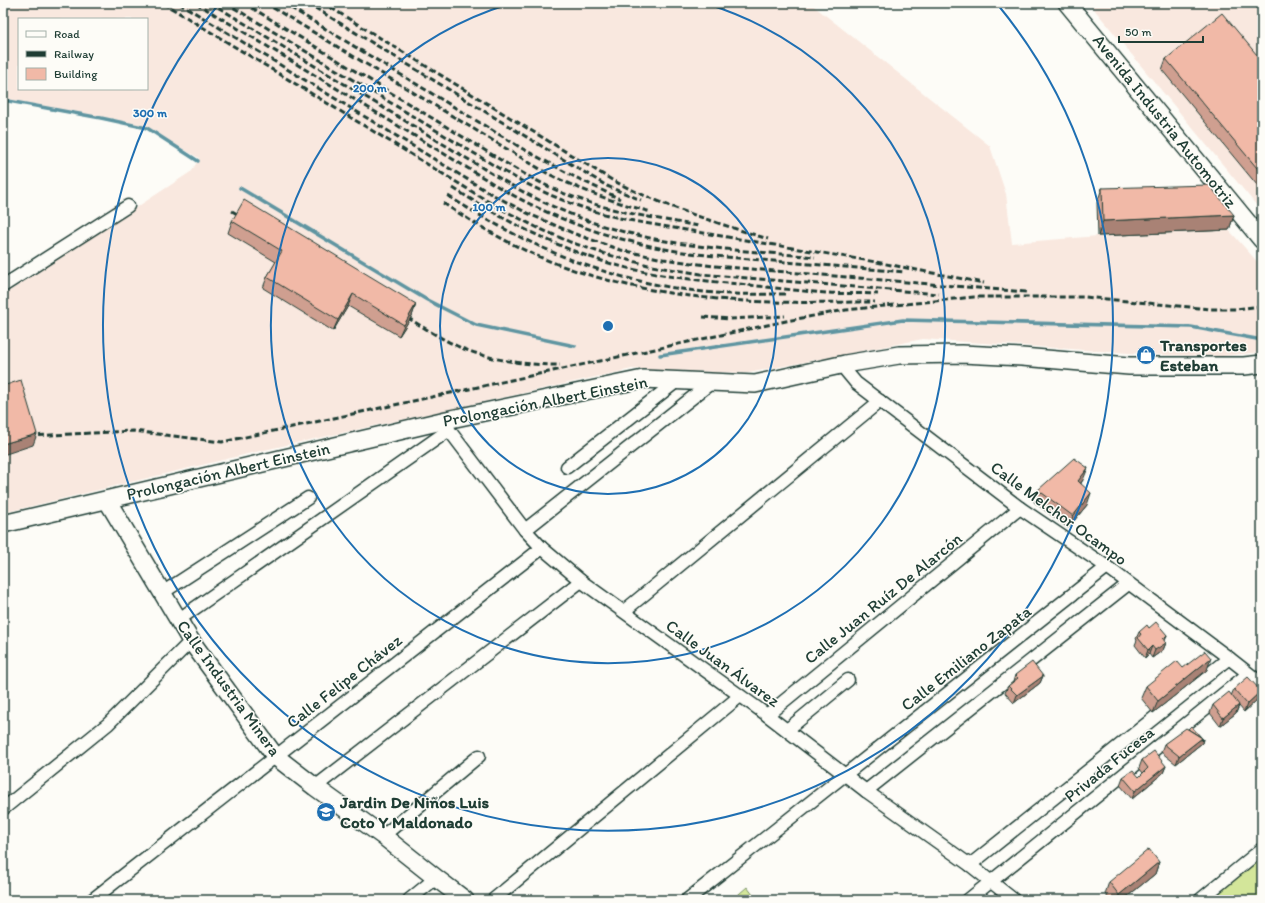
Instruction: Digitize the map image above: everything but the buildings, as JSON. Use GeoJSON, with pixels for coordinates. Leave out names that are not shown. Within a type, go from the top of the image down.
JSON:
{"type":"FeatureCollection","features":[{"type":"Feature","properties":{"kind":"main road","name":"Avenida Industria Automotriz"},"geometry":{"type":"LineString","coordinates":[[1067,3],[1262,240]]}},
{"type":"Feature","properties":{"kind":"main road","name":"Prolongación Albert Einstein"},"geometry":{"type":"LineString","coordinates":[[3,524],[448,425],[643,379],[755,384],[845,364],[899,355],[962,354],[1022,357],[1129,366],[1244,366],[1262,364]]}},
{"type":"Feature","properties":{"kind":"main road","name":"Calle Industria Minera"},"geometry":{"type":"LineString","coordinates":[[107,500],[191,641],[275,756],[383,836],[465,900]]}},
{"type":"Feature","properties":{"kind":"street"},"geometry":{"type":"LineString","coordinates":[[3,286],[128,206]]}},
{"type":"Feature","properties":{"kind":"street","name":"Calle Melchor Ocampo"},"geometry":{"type":"LineString","coordinates":[[845,364],[846,371],[852,379],[880,401],[1020,508],[1107,567],[1262,684]]}},
{"type":"Feature","properties":{"kind":"street"},"geometry":{"type":"LineString","coordinates":[[567,467],[677,380]]}},
{"type":"Feature","properties":{"kind":"street"},"geometry":{"type":"LineString","coordinates":[[525,530],[712,382]]}},
{"type":"Feature","properties":{"kind":"street"},"geometry":{"type":"LineString","coordinates":[[624,611],[880,401]]}},
{"type":"Feature","properties":{"kind":"street"},"geometry":{"type":"LineString","coordinates":[[178,620],[448,425]]}},
{"type":"Feature","properties":{"kind":"street","name":"Calle Juan Álvarez"},"geometry":{"type":"LineString","coordinates":[[448,425],[525,530],[542,548],[581,581],[767,715],[866,791],[970,865],[1014,900]]}},
{"type":"Feature","properties":{"kind":"street"},"geometry":{"type":"LineString","coordinates":[[162,593],[308,498]]}},
{"type":"Feature","properties":{"kind":"street","name":"Calle Juan Ruíz De Alarcón"},"geometry":{"type":"LineString","coordinates":[[767,715],[1020,508]]}},
{"type":"Feature","properties":{"kind":"street","name":"Calle Felipe Chávez"},"geometry":{"type":"LineString","coordinates":[[92,900],[542,548]]}},
{"type":"Feature","properties":{"kind":"street","name":"Calle Emiliano Zapata"},"geometry":{"type":"LineString","coordinates":[[687,900],[1107,567]]}},
{"type":"Feature","properties":{"kind":"street"},"geometry":{"type":"LineString","coordinates":[[315,787],[581,581]]}},
{"type":"Feature","properties":{"kind":"street"},"geometry":{"type":"LineString","coordinates":[[866,791],[1128,584]]}},
{"type":"Feature","properties":{"kind":"street"},"geometry":{"type":"LineString","coordinates":[[3,809],[108,724],[191,641]]}},
{"type":"Feature","properties":{"kind":"street"},"geometry":{"type":"LineString","coordinates":[[970,865],[1229,658]]}},
{"type":"Feature","properties":{"kind":"street","name":"Privada Fucesa"},"geometry":{"type":"LineString","coordinates":[[968,900],[1248,674]]}},
{"type":"Feature","properties":{"kind":"street"},"geometry":{"type":"LineString","coordinates":[[786,730],[848,680]]}},
{"type":"Feature","properties":{"kind":"street"},"geometry":{"type":"LineString","coordinates":[[493,900],[740,696]]}},
{"type":"Feature","properties":{"kind":"street"},"geometry":{"type":"LineString","coordinates":[[383,836],[479,756]]}},
{"type":"Feature","properties":{"kind":"street"},"geometry":{"type":"LineString","coordinates":[[1200,900],[1262,849]]}},
{"type":"Feature","properties":{"kind":"street"},"geometry":{"type":"LineString","coordinates":[[409,900],[436,878]]}},
{"type":"Feature","properties":{"kind":"shaded area"},"geometry":{"type":"Polygon","coordinates":[[[3,3],[810,3],[990,146],[1006,194],[1012,243],[1098,236],[1229,230],[1262,267],[1262,352],[1222,356],[1158,355],[923,339],[748,373],[632,369],[260,451],[3,513],[3,295],[192,171],[199,158],[143,127],[3,99],[3,3]]]}},
{"type":"Feature","properties":{"kind":"shaded area"},"geometry":{"type":"Polygon","coordinates":[[[1089,3],[1262,3],[1262,212],[1089,3]]]}},
{"type":"Feature","properties":{"kind":"green space"},"geometry":{"type":"Polygon","coordinates":[[[1262,856],[1262,900],[1206,900],[1262,856]]]}},
{"type":"Feature","properties":{"kind":"green space"},"geometry":{"type":"Polygon","coordinates":[[[747,887],[757,900],[732,900],[747,887]]]}},
{"type":"Feature","properties":{"kind":"waterway"},"geometry":{"type":"LineString","coordinates":[[3,100],[147,128],[198,161]]}},
{"type":"Feature","properties":{"kind":"waterway"},"geometry":{"type":"LineString","coordinates":[[240,188],[427,300],[476,325],[575,346]]}},
{"type":"Feature","properties":{"kind":"waterway"},"geometry":{"type":"LineString","coordinates":[[660,355],[903,320],[1191,327],[1262,340]]}},
{"type":"Feature","properties":{"kind":"railway"},"geometry":{"type":"LineString","coordinates":[[163,3],[494,205],[536,227],[570,242],[605,254],[652,266],[701,274],[939,294]]}},
{"type":"Feature","properties":{"kind":"railway"},"geometry":{"type":"LineString","coordinates":[[179,3],[488,192],[527,213],[575,234],[621,250],[663,259],[714,266],[1026,292]]}},
{"type":"Feature","properties":{"kind":"railway"},"geometry":{"type":"LineString","coordinates":[[196,3],[502,189],[536,207],[572,223],[627,241],[689,253],[905,272]]}},
{"type":"Feature","properties":{"kind":"railway"},"geometry":{"type":"LineString","coordinates":[[211,3],[509,184],[569,214],[617,230],[655,239],[723,249],[815,257]]}},
{"type":"Feature","properties":{"kind":"railway"},"geometry":{"type":"LineString","coordinates":[[226,3],[500,169],[533,187],[567,202],[602,214],[639,222],[876,262],[984,283]]}},
{"type":"Feature","properties":{"kind":"railway"},"geometry":{"type":"LineString","coordinates":[[244,3],[504,162],[542,183],[572,196],[610,209],[699,226]]}},
{"type":"Feature","properties":{"kind":"railway"},"geometry":{"type":"LineString","coordinates":[[265,3],[545,172],[597,195],[651,212]]}},
{"type":"Feature","properties":{"kind":"railway"},"geometry":{"type":"LineString","coordinates":[[283,3],[523,149],[620,199]]}},
{"type":"Feature","properties":{"kind":"railway"},"geometry":{"type":"LineString","coordinates":[[307,3],[607,186],[641,200]]}},
{"type":"Feature","properties":{"kind":"railway"},"geometry":{"type":"LineString","coordinates":[[323,3],[612,180],[669,206],[768,239]]}},
{"type":"Feature","properties":{"kind":"railway"},"geometry":{"type":"LineString","coordinates":[[453,188],[507,220],[563,247],[619,266],[705,281],[827,293],[878,294]]}},
{"type":"Feature","properties":{"kind":"railway"},"geometry":{"type":"LineString","coordinates":[[448,196],[512,233],[543,248],[608,273],[642,282],[715,293],[787,294]]}},
{"type":"Feature","properties":{"kind":"railway"},"geometry":{"type":"LineString","coordinates":[[443,203],[487,230],[533,254],[577,271],[623,284],[670,293],[738,301],[875,302]]}},
{"type":"Feature","properties":{"kind":"railway"},"geometry":{"type":"LineString","coordinates":[[232,211],[246,219]]}},
{"type":"Feature","properties":{"kind":"railway"},"geometry":{"type":"LineString","coordinates":[[30,436],[133,431],[222,442],[786,321],[846,310],[974,297],[1085,297],[1210,309],[1236,309],[1262,306]]}},
{"type":"Feature","properties":{"kind":"railway"},"geometry":{"type":"LineString","coordinates":[[400,313],[448,341],[464,349],[487,357],[511,362],[560,365]]}},
{"type":"Feature","properties":{"kind":"railway"},"geometry":{"type":"LineString","coordinates":[[703,317],[730,319],[785,316]]}},
{"type":"Feature","properties":{"kind":"place","name":"Transportes Esteban"},"geometry":{"type":"Point","coordinates":[1146,355]}},
{"type":"Feature","properties":{"kind":"place","name":"Jardin De Niños Luis Coto Y Maldonado"},"geometry":{"type":"Point","coordinates":[326,812]}}]}
